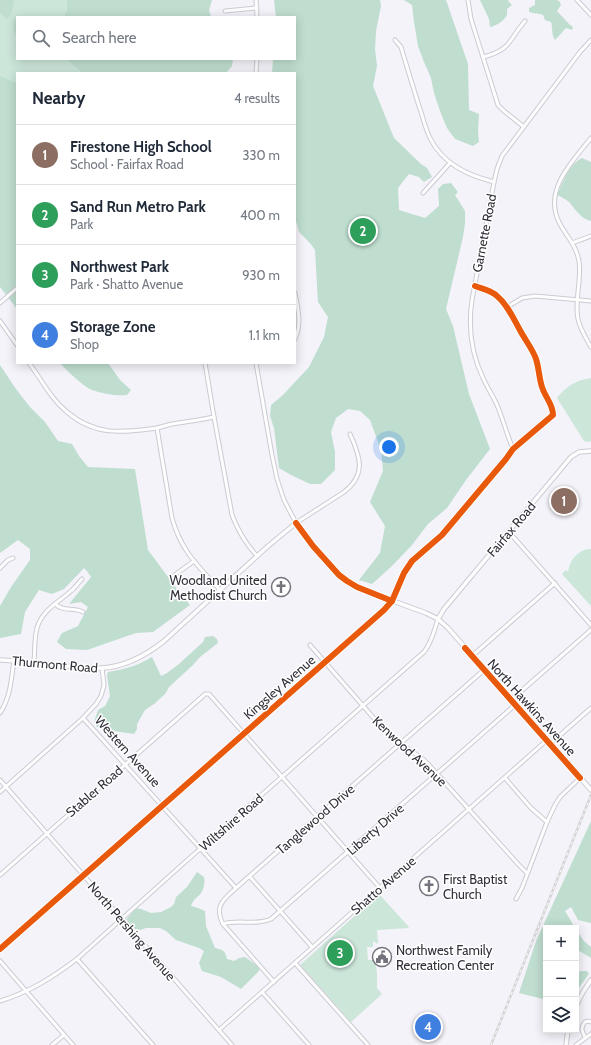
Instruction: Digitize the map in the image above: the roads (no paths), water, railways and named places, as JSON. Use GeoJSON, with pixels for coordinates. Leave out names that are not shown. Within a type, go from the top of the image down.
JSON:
{"type":"FeatureCollection","features":[{"type":"Feature","properties":{"kind":"street"},"geometry":{"type":"LineString","coordinates":[[256,0],[257,16]]}},
{"type":"Feature","properties":{"kind":"street"},"geometry":{"type":"LineString","coordinates":[[468,0],[471,19],[498,105],[504,112],[524,127]]}},
{"type":"Feature","properties":{"kind":"street"},"geometry":{"type":"LineString","coordinates":[[577,0],[591,15]]}},
{"type":"Feature","properties":{"kind":"street"},"geometry":{"type":"LineString","coordinates":[[225,11],[257,8]]}},
{"type":"Feature","properties":{"kind":"street"},"geometry":{"type":"LineString","coordinates":[[483,57],[497,53],[504,48],[512,40],[519,27],[525,21]]}},
{"type":"Feature","properties":{"kind":"street"},"geometry":{"type":"LineString","coordinates":[[395,40],[401,47],[423,121],[430,138],[442,155],[450,163],[465,173],[494,182]]}},
{"type":"Feature","properties":{"kind":"street","name":"Garnette Road"},"geometry":{"type":"LineString","coordinates":[[512,449],[497,406],[475,361],[470,332],[470,313],[494,182],[502,156],[580,52],[591,40]]}},
{"type":"Feature","properties":{"kind":"street"},"geometry":{"type":"LineString","coordinates":[[256,72],[257,60]]}},
{"type":"Feature","properties":{"kind":"street"},"geometry":{"type":"LineString","coordinates":[[591,138],[561,178],[556,191],[554,206],[557,218],[577,254],[580,269],[577,300],[578,323],[591,347]]}},
{"type":"Feature","properties":{"kind":"street"},"geometry":{"type":"LineString","coordinates":[[423,193],[450,163]]}},
{"type":"Feature","properties":{"kind":"street"},"geometry":{"type":"LineString","coordinates":[[572,243],[591,236]]}},
{"type":"Feature","properties":{"kind":"street"},"geometry":{"type":"LineString","coordinates":[[475,286],[498,296],[506,306],[522,298],[535,296],[591,301]]}},
{"type":"Feature","properties":{"kind":"street"},"geometry":{"type":"LineString","coordinates":[[0,303],[16,289]]}},
{"type":"Feature","properties":{"kind":"street"},"geometry":{"type":"LineString","coordinates":[[296,298],[299,311],[299,324],[296,337]]}},
{"type":"Feature","properties":{"kind":"street","name":"Kingsley Avenue"},"geometry":{"type":"LineString","coordinates":[[0,948],[384,610],[392,601],[404,573],[412,561],[436,541],[450,526],[506,459],[512,449],[553,415],[552,407],[542,387],[536,360],[506,306]]}},
{"type":"Feature","properties":{"kind":"street"},"geometry":{"type":"LineString","coordinates":[[0,321],[16,344]]}},
{"type":"Feature","properties":{"kind":"street"},"geometry":{"type":"LineString","coordinates":[[30,364],[58,404],[66,412],[83,423],[100,429],[119,432],[132,431],[157,428],[170,424],[214,417]]}},
{"type":"Feature","properties":{"kind":"street"},"geometry":{"type":"LineString","coordinates":[[205,364],[232,515],[243,539],[257,556]]}},
{"type":"Feature","properties":{"kind":"street","name":"North Hawkins Avenue"},"geometry":{"type":"LineString","coordinates":[[257,364],[275,473],[284,500],[296,523],[313,546],[346,581],[357,587],[438,619],[448,628],[591,790]]}},
{"type":"Feature","properties":{"kind":"street"},"geometry":{"type":"LineString","coordinates":[[157,428],[175,531],[184,549],[220,590]]}},
{"type":"Feature","properties":{"kind":"street","name":"Thurmont Road"},"geometry":{"type":"LineString","coordinates":[[0,660],[34,662],[84,668],[102,668],[128,662],[149,652],[163,642],[257,556],[296,523],[349,489],[356,479],[359,470],[357,450],[350,434]]}},
{"type":"Feature","properties":{"kind":"street","name":"Fairfax Road"},"geometry":{"type":"LineString","coordinates":[[438,619],[444,609],[571,457],[579,452],[591,450]]}},
{"type":"Feature","properties":{"kind":"street"},"geometry":{"type":"LineString","coordinates":[[509,532],[591,624]]}},
{"type":"Feature","properties":{"kind":"street"},"geometry":{"type":"LineString","coordinates":[[0,568],[8,560],[13,558]]}},
{"type":"Feature","properties":{"kind":"street"},"geometry":{"type":"LineString","coordinates":[[172,577],[194,561]]}},
{"type":"Feature","properties":{"kind":"street"},"geometry":{"type":"LineString","coordinates":[[34,662],[36,636],[42,616],[74,589],[82,579]]}},
{"type":"Feature","properties":{"kind":"street"},"geometry":{"type":"LineString","coordinates":[[472,656],[555,583]]}},
{"type":"Feature","properties":{"kind":"street"},"geometry":{"type":"LineString","coordinates":[[55,604],[58,608],[83,612]]}},
{"type":"Feature","properties":{"kind":"street","name":"Wiltshire Road"},"geometry":{"type":"LineString","coordinates":[[0,1001],[26,991],[50,978],[77,959],[424,652],[430,645],[438,619]]}},
{"type":"Feature","properties":{"kind":"street"},"geometry":{"type":"LineString","coordinates":[[511,700],[591,630]]}},
{"type":"Feature","properties":{"kind":"street","name":"Kenwood Avenue"},"geometry":{"type":"LineString","coordinates":[[310,645],[390,736],[423,759],[527,873]]}},
{"type":"Feature","properties":{"kind":"street"},"geometry":{"type":"LineString","coordinates":[[0,713],[9,693],[14,661]]}},
{"type":"Feature","properties":{"kind":"street"},"geometry":{"type":"LineString","coordinates":[[0,792],[83,718],[96,704],[101,696],[104,685],[102,668]]}},
{"type":"Feature","properties":{"kind":"street","name":"Tanglewood Drive"},"geometry":{"type":"LineString","coordinates":[[223,924],[220,917],[220,907],[224,900],[236,888],[484,670]]}},
{"type":"Feature","properties":{"kind":"street","name":"Stabler Road"},"geometry":{"type":"LineString","coordinates":[[0,875],[205,694],[212,696],[244,733]]}},
{"type":"Feature","properties":{"kind":"street","name":"Liberty Drive"},"geometry":{"type":"LineString","coordinates":[[223,924],[234,921],[265,922],[281,912],[515,705]]}},
{"type":"Feature","properties":{"kind":"street"},"geometry":{"type":"LineString","coordinates":[[550,744],[591,708]]}},
{"type":"Feature","properties":{"kind":"street","name":"Western Avenue"},"geometry":{"type":"LineString","coordinates":[[83,718],[236,888]]}},
{"type":"Feature","properties":{"kind":"street"},"geometry":{"type":"LineString","coordinates":[[244,733],[380,888]]}},
{"type":"Feature","properties":{"kind":"street","name":"Shatto Avenue"},"geometry":{"type":"LineString","coordinates":[[219,1030],[547,740]]}},
{"type":"Feature","properties":{"kind":"street"},"geometry":{"type":"LineString","coordinates":[[505,778],[531,808],[547,822]]}},
{"type":"Feature","properties":{"kind":"street"},"geometry":{"type":"LineString","coordinates":[[516,900],[555,805],[580,778]]}},
{"type":"Feature","properties":{"kind":"street","name":"North Pershing Avenue"},"geometry":{"type":"LineString","coordinates":[[0,780],[232,1045]]}},
{"type":"Feature","properties":{"kind":"street"},"geometry":{"type":"LineString","coordinates":[[250,877],[312,947]]}},
{"type":"Feature","properties":{"kind":"street"},"geometry":{"type":"LineString","coordinates":[[223,924],[274,982]]}},
{"type":"Feature","properties":{"kind":"street"},"geometry":{"type":"LineString","coordinates":[[77,959],[153,1045]]}},
{"type":"Feature","properties":{"kind":"street"},"geometry":{"type":"LineString","coordinates":[[0,962],[73,1045]]}},
{"type":"Feature","properties":{"kind":"street"},"geometry":{"type":"LineString","coordinates":[[295,963],[368,1045]]}},
{"type":"Feature","properties":{"kind":"street"},"geometry":{"type":"LineString","coordinates":[[579,1000],[591,980]]}},
{"type":"Feature","properties":{"kind":"street"},"geometry":{"type":"LineString","coordinates":[[262,992],[309,1045]]}},
{"type":"Feature","properties":{"kind":"street"},"geometry":{"type":"LineString","coordinates":[[586,1037],[582,1030],[582,1025],[585,1022],[591,1022]]}},
{"type":"Feature","properties":{"kind":"street"},"geometry":{"type":"LineString","coordinates":[[566,1045],[568,1033]]}},
{"type":"Feature","properties":{"kind":"street"},"geometry":{"type":"LineString","coordinates":[[576,1045],[591,1034]]}},
{"type":"Feature","properties":{"kind":"street"},"geometry":{"type":"LineString","coordinates":[[52,1045],[64,1035]]}},
{"type":"Feature","properties":{"kind":"railway"},"geometry":{"type":"LineString","coordinates":[[491,1045],[591,795]]}},
{"type":"Feature","properties":{"kind":"place","name":"Sand Run Metro Park"},"geometry":{"type":"Point","coordinates":[363,231]}},
{"type":"Feature","properties":{"kind":"place","name":"Firestone High School"},"geometry":{"type":"Point","coordinates":[564,501]}},
{"type":"Feature","properties":{"kind":"place","name":"Woodland United Methodist Church"},"geometry":{"type":"Point","coordinates":[281,587]}},
{"type":"Feature","properties":{"kind":"place","name":"First Baptist Church"},"geometry":{"type":"Point","coordinates":[429,886]}},
{"type":"Feature","properties":{"kind":"place","name":"Northwest Park"},"geometry":{"type":"Point","coordinates":[340,953]}},
{"type":"Feature","properties":{"kind":"place","name":"Northwest Family Recreation Center"},"geometry":{"type":"Point","coordinates":[382,957]}},
{"type":"Feature","properties":{"kind":"place","name":"Storage Zone"},"geometry":{"type":"Point","coordinates":[428,1027]}}]}
